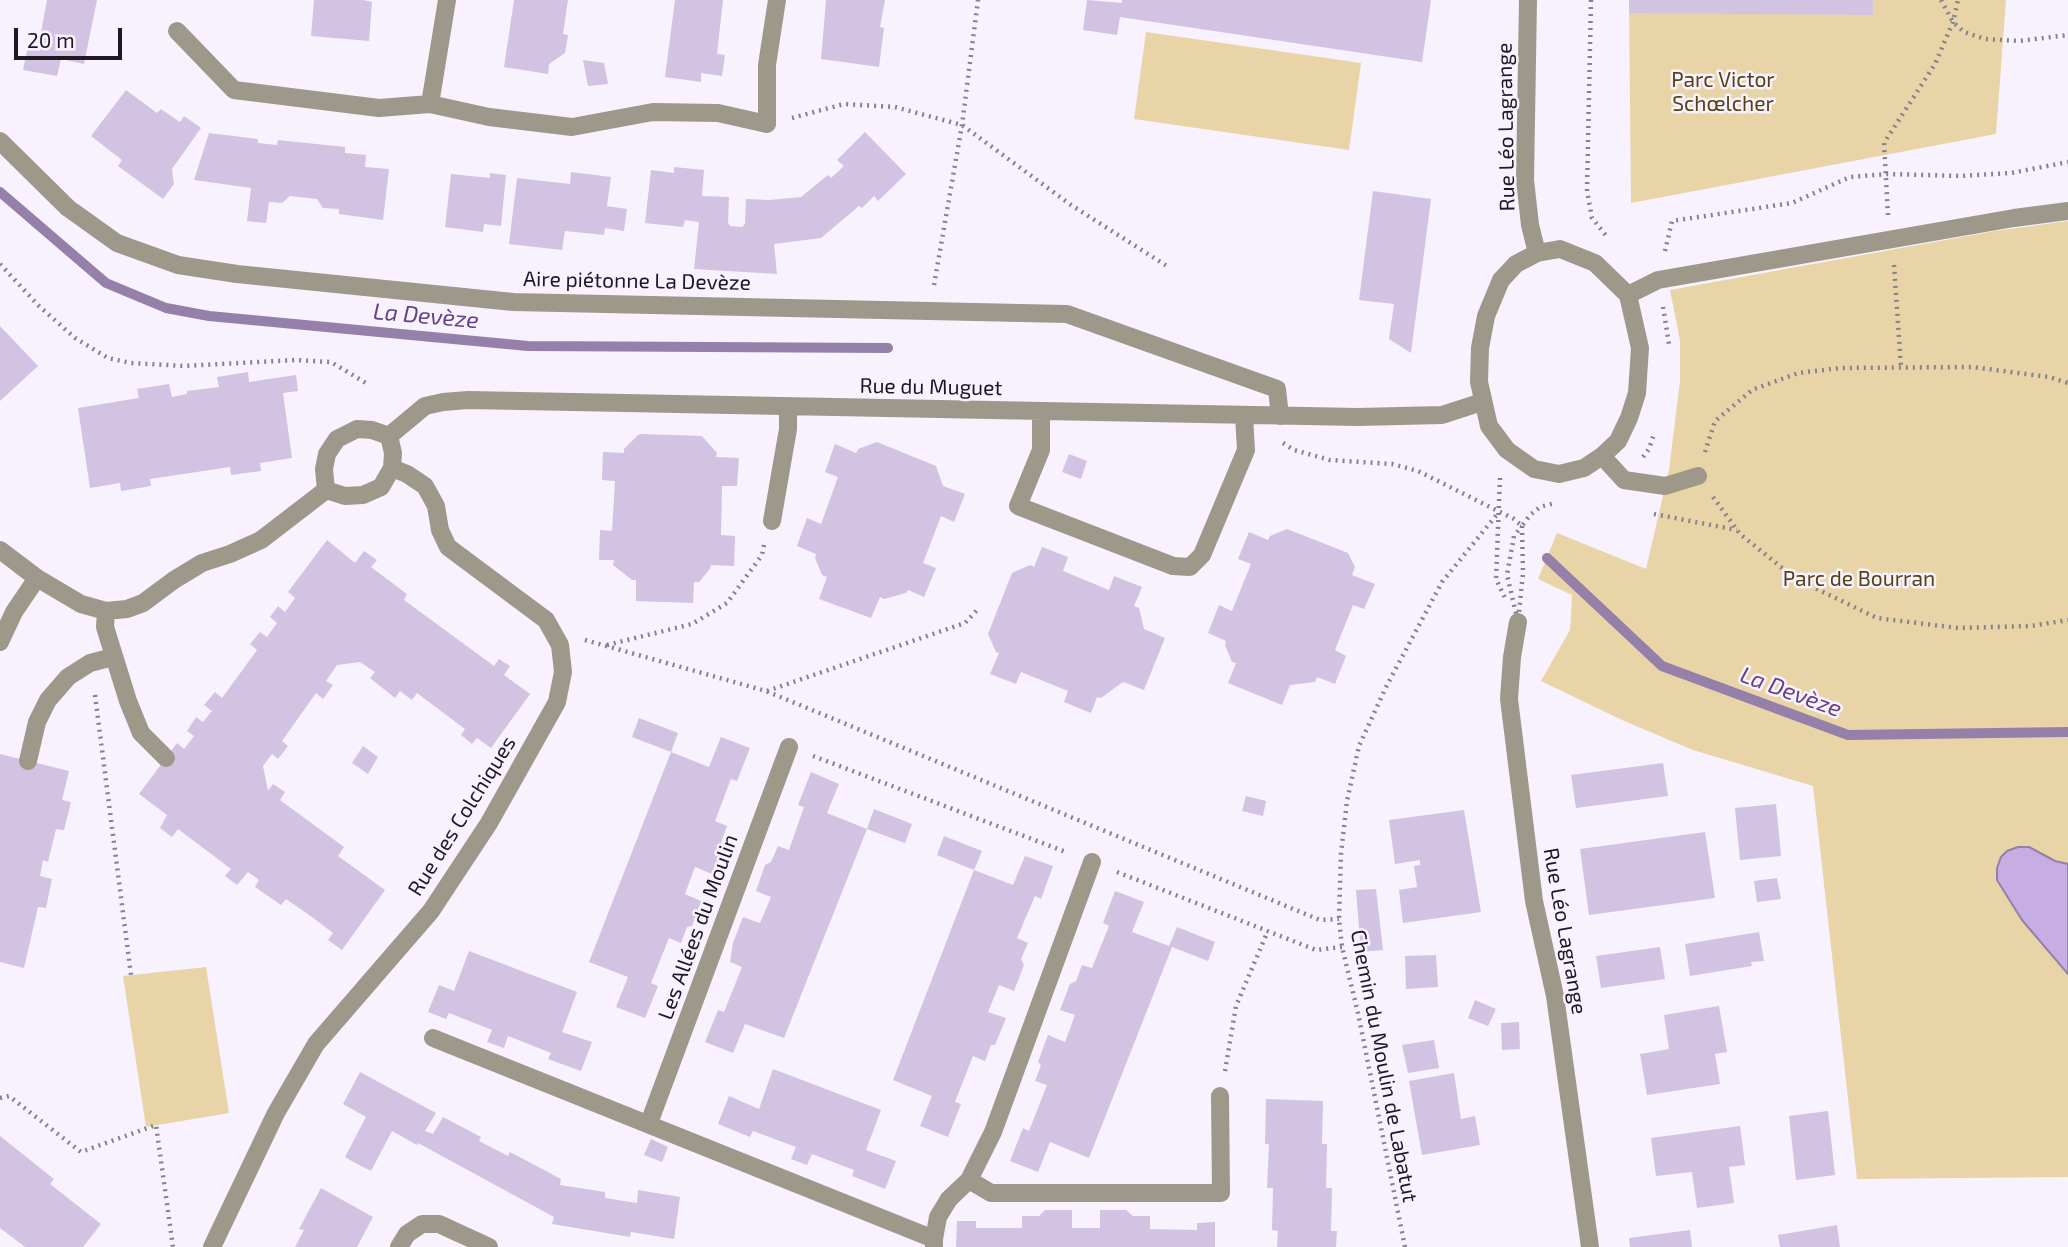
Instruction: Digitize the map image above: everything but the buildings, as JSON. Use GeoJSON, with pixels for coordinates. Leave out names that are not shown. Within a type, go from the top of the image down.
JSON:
{"type":"FeatureCollection","features":[{"type":"Feature","properties":{"kind":"street"},"geometry":{"type":"LineString","coordinates":[[430,104],[446,0]]}},
{"type":"Feature","properties":{"kind":"street"},"geometry":{"type":"LineString","coordinates":[[177,31],[234,90],[379,108],[430,104],[489,117],[572,127],[653,112],[718,113],[767,124],[767,65],[777,0]]}},
{"type":"Feature","properties":{"kind":"street","name":"Rue Léo Lagrange"},"geometry":{"type":"LineString","coordinates":[[1528,0],[1525,180],[1530,225],[1537,253]]}},
{"type":"Feature","properties":{"kind":"street","name":"Aire piétonne La Devèze"},"geometry":{"type":"LineString","coordinates":[[0,141],[68,208],[117,243],[178,265],[237,274],[513,302],[1067,314],[1277,389],[1280,416]]}},
{"type":"Feature","properties":{"kind":"street"},"geometry":{"type":"LineString","coordinates":[[1628,295],[1657,280],[2068,211]]}},
{"type":"Feature","properties":{"kind":"street"},"geometry":{"type":"LineString","coordinates":[[1560,248],[1595,263],[1628,295],[1640,348],[1637,393],[1618,441],[1584,468],[1559,474],[1534,470],[1507,450],[1489,426],[1482,402],[1479,382],[1480,348],[1486,316],[1501,280],[1516,264],[1537,253],[1560,248]]}},
{"type":"Feature","properties":{"kind":"street","name":"Rue du Muguet"},"geometry":{"type":"LineString","coordinates":[[389,436],[425,407],[443,402],[1416,417],[1442,415],[1482,402]]}},
{"type":"Feature","properties":{"kind":"street"},"geometry":{"type":"LineString","coordinates":[[772,520],[788,429],[788,407]]}},
{"type":"Feature","properties":{"kind":"street"},"geometry":{"type":"LineString","coordinates":[[1041,412],[1041,450],[1018,506],[1173,566],[1190,567],[1202,555],[1246,450],[1244,416]]}},
{"type":"Feature","properties":{"kind":"street"},"geometry":{"type":"LineString","coordinates":[[357,429],[372,430],[389,436],[393,453],[392,468],[381,487],[363,495],[345,496],[326,490],[325,462],[337,439],[357,429]]}},
{"type":"Feature","properties":{"kind":"street"},"geometry":{"type":"LineString","coordinates":[[1602,456],[1624,480],[1665,486],[1698,476]]}},
{"type":"Feature","properties":{"kind":"street"},"geometry":{"type":"LineString","coordinates":[[392,468],[425,486],[436,506],[440,530],[448,547],[546,620],[560,645]]}},
{"type":"Feature","properties":{"kind":"street"},"geometry":{"type":"LineString","coordinates":[[0,551],[37,578],[81,604],[106,611],[127,609],[143,603],[202,563],[261,540],[326,490]]}},
{"type":"Feature","properties":{"kind":"street"},"geometry":{"type":"LineString","coordinates":[[0,642],[14,612],[37,578]]}},
{"type":"Feature","properties":{"kind":"street"},"geometry":{"type":"LineString","coordinates":[[106,611],[104,627],[141,733],[166,758]]}},
{"type":"Feature","properties":{"kind":"street","name":"Rue Léo Lagrange"},"geometry":{"type":"LineString","coordinates":[[1518,622],[1509,699],[1534,901],[1555,996],[1590,1247]]}},
{"type":"Feature","properties":{"kind":"street","name":"Rue des Colchiques"},"geometry":{"type":"LineString","coordinates":[[212,1247],[276,1113],[316,1044],[431,911],[489,822],[556,702],[563,672],[560,645]]}},
{"type":"Feature","properties":{"kind":"street"},"geometry":{"type":"LineString","coordinates":[[28,761],[37,722],[48,700],[68,677],[90,663],[113,657]]}},
{"type":"Feature","properties":{"kind":"street","name":"Les Allées du Moulin"},"geometry":{"type":"LineString","coordinates":[[649,1123],[789,747]]}},
{"type":"Feature","properties":{"kind":"street"},"geometry":{"type":"LineString","coordinates":[[433,1038],[649,1123],[934,1243],[938,1217],[949,1199],[969,1180],[993,1132],[1092,862]]}},
{"type":"Feature","properties":{"kind":"street"},"geometry":{"type":"LineString","coordinates":[[969,1180],[991,1193],[1221,1193],[1220,1096]]}},
{"type":"Feature","properties":{"kind":"street"},"geometry":{"type":"LineString","coordinates":[[400,1247],[407,1234],[422,1224],[439,1224],[489,1247]]}},
{"type":"Feature","properties":{"kind":"path"},"geometry":{"type":"LineString","coordinates":[[933,310],[933,293],[962,125],[978,0]]}},
{"type":"Feature","properties":{"kind":"path"},"geometry":{"type":"LineString","coordinates":[[1591,0],[1587,191],[1592,218],[1618,246]]}},
{"type":"Feature","properties":{"kind":"path"},"geometry":{"type":"LineString","coordinates":[[1941,0],[1953,22],[1964,32],[2001,41],[2068,35]]}},
{"type":"Feature","properties":{"kind":"path"},"geometry":{"type":"LineString","coordinates":[[1901,367],[1884,144],[1935,64],[1953,22],[1958,0]]}},
{"type":"Feature","properties":{"kind":"path"},"geometry":{"type":"LineString","coordinates":[[767,124],[844,104],[895,107],[962,125],[1071,205],[1170,268]]}},
{"type":"Feature","properties":{"kind":"path"},"geometry":{"type":"LineString","coordinates":[[1657,280],[1672,221],[1792,204],[1850,177],[1886,174],[1998,174],[2068,162]]}},
{"type":"Feature","properties":{"kind":"path"},"geometry":{"type":"LineString","coordinates":[[0,264],[39,306],[75,338],[108,358],[131,363],[184,366],[295,360],[331,362],[366,383]]}},
{"type":"Feature","properties":{"kind":"path"},"geometry":{"type":"LineString","coordinates":[[2068,383],[2049,377],[1972,367],[1840,368],[1798,373],[1752,390],[1715,421],[1698,476],[1740,534],[1758,549],[1796,579],[1877,618],[1958,628],[2031,626],[2068,621]]}},
{"type":"Feature","properties":{"kind":"path"},"geometry":{"type":"LineString","coordinates":[[1280,416],[1280,441],[1293,450],[1330,460],[1392,464],[1418,471],[1522,526]]}},
{"type":"Feature","properties":{"kind":"path"},"geometry":{"type":"LineString","coordinates":[[1500,474],[1496,579],[1518,622]]}},
{"type":"Feature","properties":{"kind":"path"},"geometry":{"type":"LineString","coordinates":[[1518,622],[1507,575],[1514,536],[1530,514],[1541,507],[1560,502]]}},
{"type":"Feature","properties":{"kind":"path","name":"Chemin du Moulin de Labatut"},"geometry":{"type":"LineString","coordinates":[[1405,1247],[1342,947],[1339,919],[1345,814],[1359,746],[1386,687],[1442,582],[1499,512]]}},
{"type":"Feature","properties":{"kind":"path"},"geometry":{"type":"LineString","coordinates":[[606,645],[692,624],[727,603],[762,555],[772,520]]}},
{"type":"Feature","properties":{"kind":"path"},"geometry":{"type":"LineString","coordinates":[[1518,622],[1522,526]]}},
{"type":"Feature","properties":{"kind":"path"},"geometry":{"type":"LineString","coordinates":[[766,691],[965,623],[977,610]]}},
{"type":"Feature","properties":{"kind":"path"},"geometry":{"type":"LineString","coordinates":[[560,645],[583,640],[606,645],[766,691],[1320,920],[1339,919]]}},
{"type":"Feature","properties":{"kind":"path"},"geometry":{"type":"LineString","coordinates":[[90,663],[131,975]]}},
{"type":"Feature","properties":{"kind":"path"},"geometry":{"type":"LineString","coordinates":[[1220,1096],[1236,1006],[1267,932]]}},
{"type":"Feature","properties":{"kind":"path"},"geometry":{"type":"LineString","coordinates":[[0,1098],[9,1096],[81,1152],[156,1125],[173,1247]]}},
{"type":"Feature","properties":{"kind":"green space","name":"Parc Victor Schœlcher"},"geometry":{"type":"Polygon","coordinates":[[[1629,0],[2006,0],[1996,134],[1631,203],[1629,0]]]}},
{"type":"Feature","properties":{"kind":"green space"},"geometry":{"type":"Polygon","coordinates":[[[1146,32],[1361,63],[1349,150],[1134,119],[1146,32]]]}},
{"type":"Feature","properties":{"kind":"green space","name":"Parc de Bourran"},"geometry":{"type":"Polygon","coordinates":[[[2068,221],[2068,1177],[1857,1179],[1813,786],[1693,750],[1541,681],[1570,630],[1572,595],[1538,579],[1557,533],[1646,569],[1669,470],[1680,381],[1680,340],[1670,290],[1995,231],[2068,221]]]}},
{"type":"Feature","properties":{"kind":"green space"},"geometry":{"type":"Polygon","coordinates":[[[206,967],[229,1113],[146,1127],[123,976],[206,967]]]}},
{"type":"Feature","properties":{"kind":"shaded area"},"geometry":{"type":"Polygon","coordinates":[[[2029,847],[2055,861],[2068,864],[2068,974],[2022,920],[1997,880],[2001,857],[2007,851],[2029,847]]]}},
{"type":"Feature","properties":{"kind":"waterway","name":"La Devèze"},"geometry":{"type":"LineString","coordinates":[[0,192],[106,283],[166,308],[209,316],[528,346],[888,348]]}},
{"type":"Feature","properties":{"kind":"waterway","name":"La Devèze"},"geometry":{"type":"LineString","coordinates":[[1547,558],[1662,666],[1848,735],[2068,732]]}}]}
